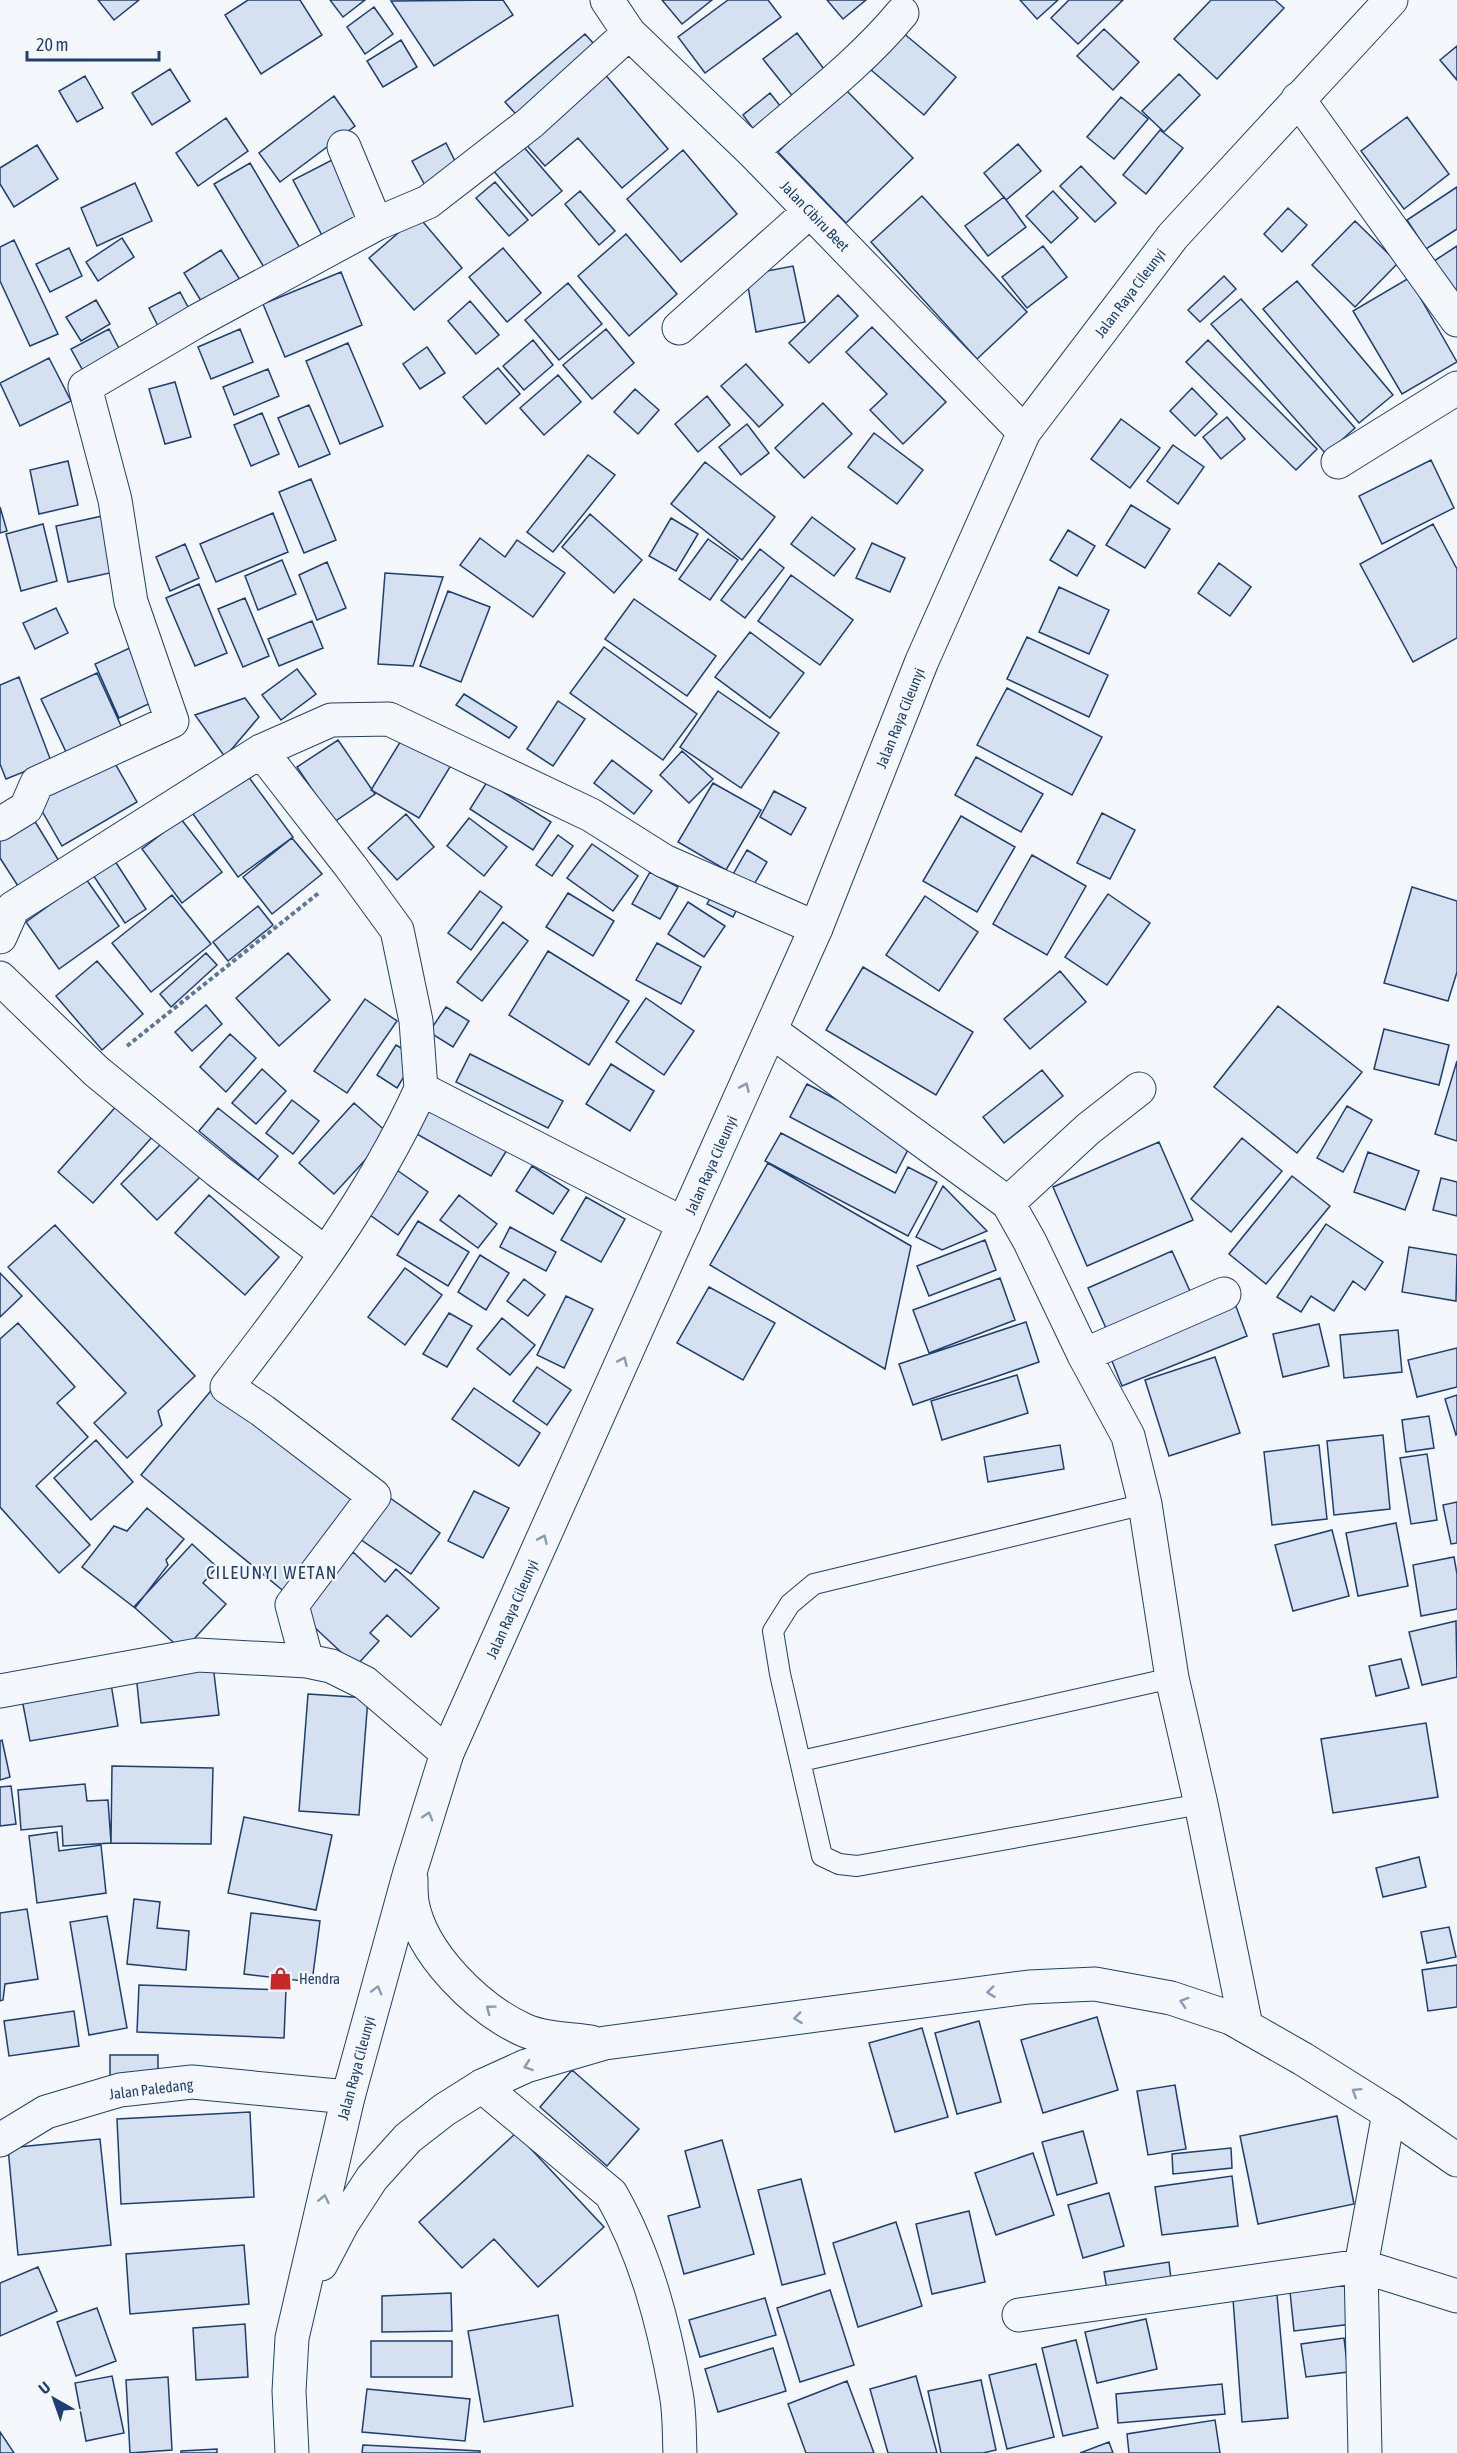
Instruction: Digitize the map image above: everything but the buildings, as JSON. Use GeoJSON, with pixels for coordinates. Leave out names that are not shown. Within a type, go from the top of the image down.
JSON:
{"type":"FeatureCollection","features":[{"type":"Feature","properties":{"kind":"main road","name":"Jalan Cibiru Beet"},"geometry":{"type":"LineString","coordinates":[[607,0],[629,33],[752,151],[1024,432]]}},
{"type":"Feature","properties":{"kind":"main road","name":"Jalan Raya Cileunyi"},"geometry":{"type":"LineString","coordinates":[[292,2453],[289,2391],[292,2338],[348,2097],[410,1872],[447,1753],[816,928],[922,661],[1024,432],[1173,236],[1391,0]]}},
{"type":"Feature","properties":{"kind":"main road"},"geometry":{"type":"LineString","coordinates":[[752,151],[857,61],[884,35],[902,13]]}},
{"type":"Feature","properties":{"kind":"main road"},"geometry":{"type":"LineString","coordinates":[[0,824],[26,808],[37,783],[172,721],[131,602],[115,500],[85,387],[197,321],[376,224],[428,202],[530,123],[629,33]]}},
{"type":"Feature","properties":{"kind":"main road"},"geometry":{"type":"LineString","coordinates":[[1298,99],[1457,320]]}},
{"type":"Feature","properties":{"kind":"main road"},"geometry":{"type":"LineString","coordinates":[[344,147],[376,224]]}},
{"type":"Feature","properties":{"kind":"main road"},"geometry":{"type":"LineString","coordinates":[[680,328],[810,211]]}},
{"type":"Feature","properties":{"kind":"main road"},"geometry":{"type":"LineString","coordinates":[[1338,462],[1457,388]]}},
{"type":"Feature","properties":{"kind":"main road"},"geometry":{"type":"LineString","coordinates":[[0,937],[13,908],[261,751],[331,720],[388,719],[591,815],[664,861],[816,928]]}},
{"type":"Feature","properties":{"kind":"main road"},"geometry":{"type":"LineString","coordinates":[[261,751],[397,930],[416,1021],[422,1089],[399,1138],[326,1253],[300,1292],[227,1387],[263,1411],[374,1496],[292,1605],[307,1661]]}},
{"type":"Feature","properties":{"kind":"main road"},"geometry":{"type":"LineString","coordinates":[[0,978],[96,1071],[218,1171],[326,1253]]}},
{"type":"Feature","properties":{"kind":"main road"},"geometry":{"type":"LineString","coordinates":[[771,1031],[1008,1203],[1030,1242],[1084,1355],[1128,1436],[1145,1504],[1172,1678],[1201,1803],[1246,2026]]}},
{"type":"Feature","properties":{"kind":"main road"},"geometry":{"type":"LineString","coordinates":[[422,1089],[684,1224]]}},
{"type":"Feature","properties":{"kind":"main road"},"geometry":{"type":"LineString","coordinates":[[1008,1203],[1088,1129],[1139,1089]]}},
{"type":"Feature","properties":{"kind":"main road"},"geometry":{"type":"LineString","coordinates":[[1084,1355],[1224,1294]]}},
{"type":"Feature","properties":{"kind":"main road"},"geometry":{"type":"LineString","coordinates":[[0,1692],[198,1656],[307,1661],[332,1666],[365,1683],[447,1753]]}},
{"type":"Feature","properties":{"kind":"main road"},"geometry":{"type":"LineString","coordinates":[[410,1872],[412,1903],[422,1931],[462,1987],[494,2013],[525,2031],[604,2043]]}},
{"type":"Feature","properties":{"kind":"main road"},"geometry":{"type":"LineString","coordinates":[[292,2338],[314,2278],[342,2224],[372,2178],[408,2138],[444,2110],[482,2086],[526,2066],[604,2043],[1029,1988],[1095,1984],[1171,1998],[1231,2018],[1303,2058],[1457,2160]]}},
{"type":"Feature","properties":{"kind":"main road","name":"Jalan Paledang"},"geometry":{"type":"LineString","coordinates":[[0,2140],[46,2112],[120,2090],[192,2082],[348,2097]]}},
{"type":"Feature","properties":{"kind":"main road"},"geometry":{"type":"LineString","coordinates":[[482,2086],[610,2194],[621,2213],[650,2279],[677,2395],[680,2453]]}},
{"type":"Feature","properties":{"kind":"main road"},"geometry":{"type":"LineString","coordinates":[[1365,2453],[1360,2266],[1389,2113]]}},
{"type":"Feature","properties":{"kind":"main road"},"geometry":{"type":"LineString","coordinates":[[1019,2315],[1360,2266],[1457,2296]]}},
{"type":"Feature","properties":{"kind":"lane"},"geometry":{"type":"LineString","coordinates":[[1145,1504],[814,1584],[790,1604],[773,1630],[780,1674],[822,1856],[839,1864],[857,1866],[1201,1803]]}},
{"type":"Feature","properties":{"kind":"lane"},"geometry":{"type":"LineString","coordinates":[[801,1761],[1172,1678]]}},
{"type":"Feature","properties":{"kind":"path"},"geometry":{"type":"LineString","coordinates":[[96,1071],[351,867]]}},
{"type":"Feature","properties":{"kind":"place","name":"Hendra"},"geometry":{"type":"Point","coordinates":[281,1978]}},
{"type":"Feature","properties":{"kind":"district","name":"CILEUNYI WETAN"},"geometry":{"type":"Point","coordinates":[272,1572]}}]}
